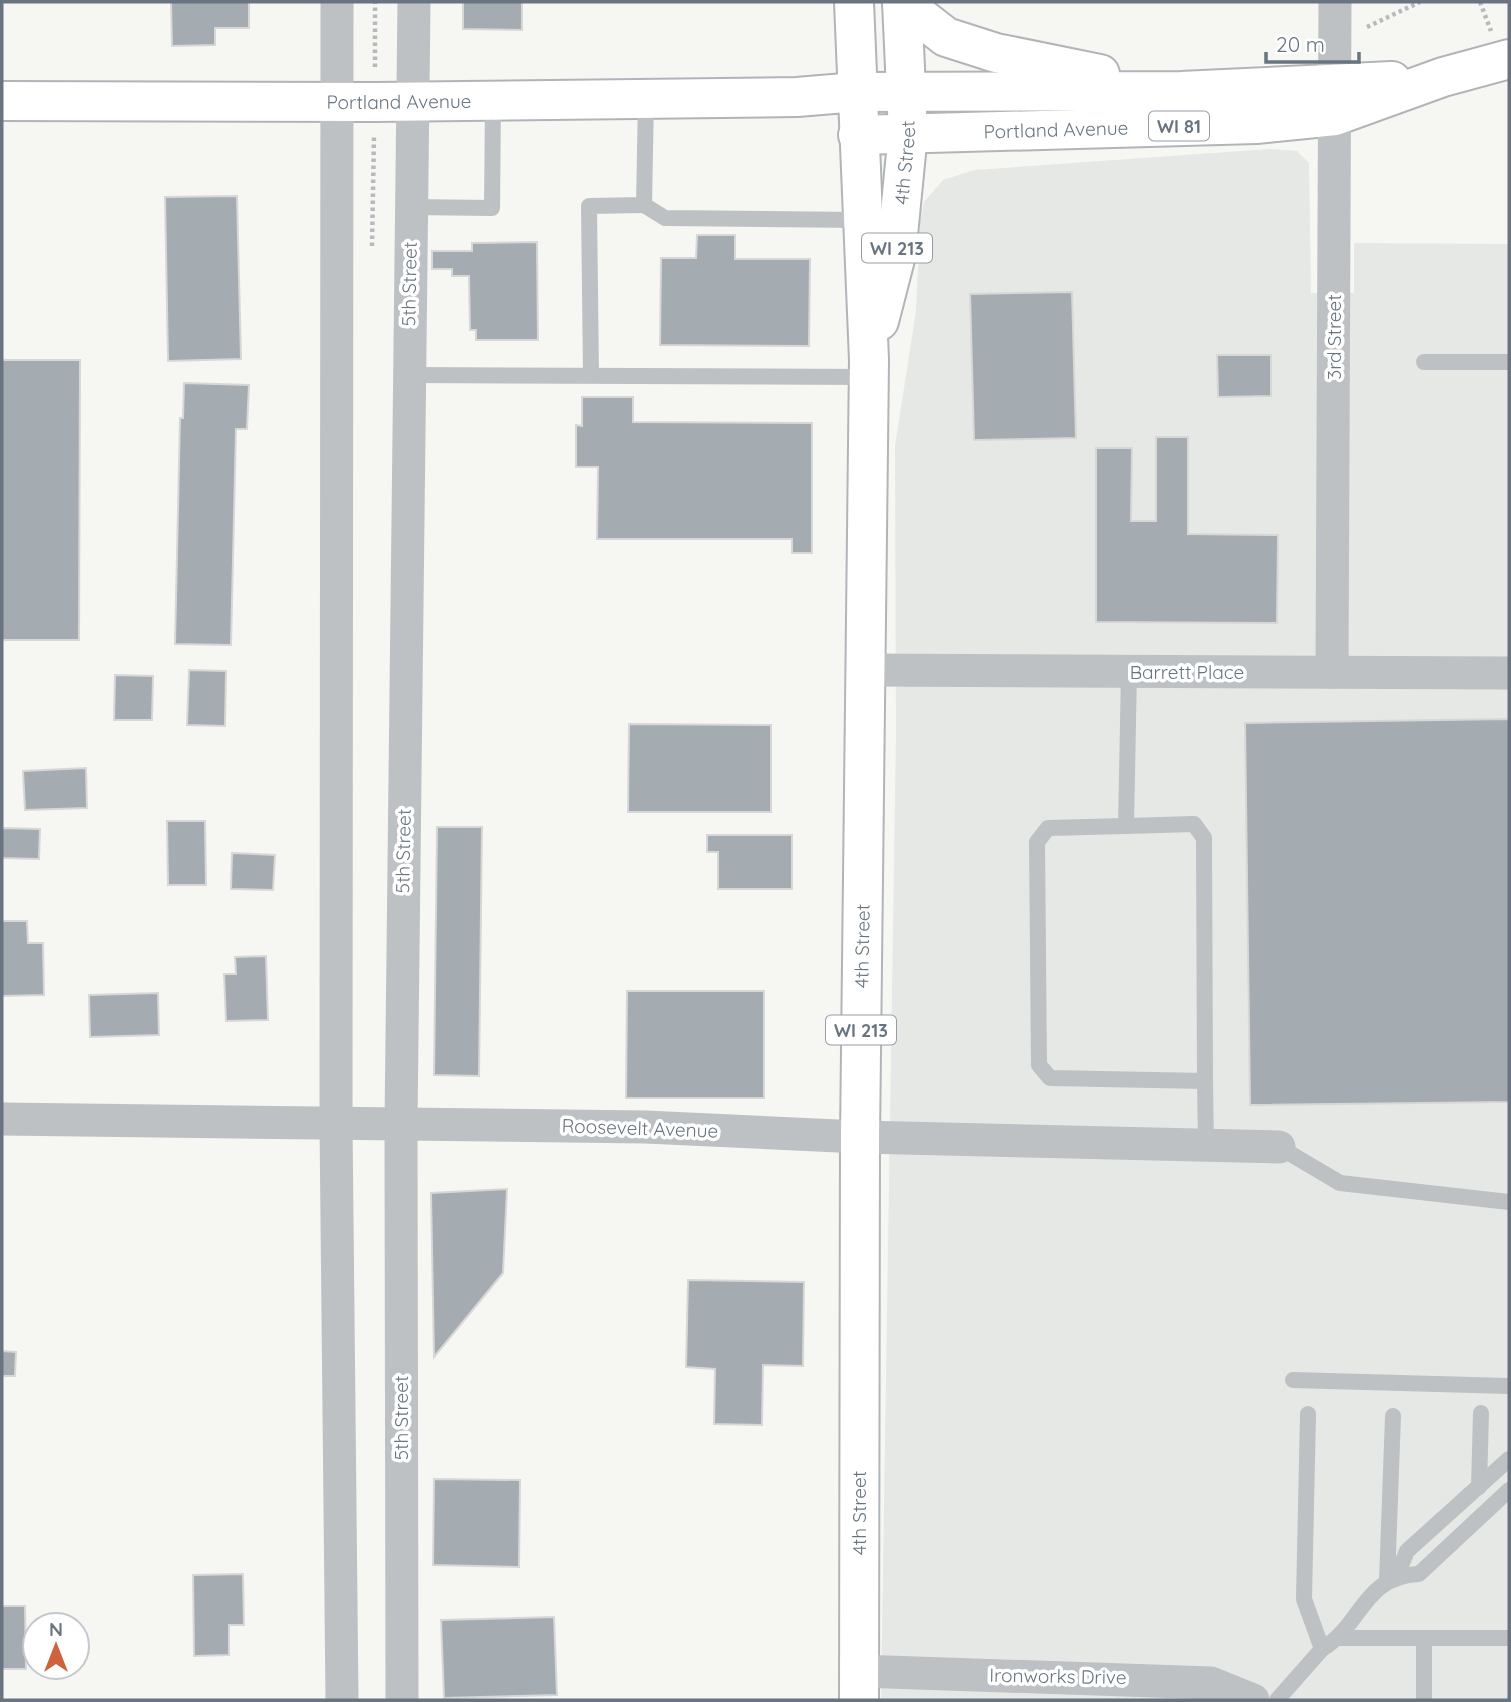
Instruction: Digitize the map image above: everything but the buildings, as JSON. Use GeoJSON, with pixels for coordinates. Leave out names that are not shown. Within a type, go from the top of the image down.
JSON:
{"type":"FeatureCollection","features":[{"type":"Feature","properties":{"kind":"main road","name":"4th Street"},"geometry":{"type":"LineString","coordinates":[[854,2],[869,369],[860,1137],[859,1686]]}},
{"type":"Feature","properties":{"kind":"main road","name":"4th Street"},"geometry":{"type":"LineString","coordinates":[[869,369],[896,255],[908,133],[902,3]]}},
{"type":"Feature","properties":{"kind":"main road"},"geometry":{"type":"LineString","coordinates":[[902,3],[939,34],[996,53],[1181,91]]}},
{"type":"Feature","properties":{"kind":"main road","name":"Portland Avenue"},"geometry":{"type":"LineString","coordinates":[[858,135],[1256,124],[1335,101],[1509,59]]}},
{"type":"Feature","properties":{"kind":"main road","name":"Portland Avenue"},"geometry":{"type":"LineString","coordinates":[[2,101],[411,102],[797,97],[908,90],[1181,91],[1335,101]]}},
{"type":"Feature","properties":{"kind":"main road"},"geometry":{"type":"LineString","coordinates":[[797,97],[858,135]]}},
{"type":"Feature","properties":{"kind":"street"},"geometry":{"type":"LineString","coordinates":[[337,2],[336,1123],[342,1700]]}},
{"type":"Feature","properties":{"kind":"street","name":"5th Street"},"geometry":{"type":"LineString","coordinates":[[402,1700],[401,1124],[414,2]]}},
{"type":"Feature","properties":{"kind":"street","name":"3rd Street"},"geometry":{"type":"LineString","coordinates":[[1332,673],[1335,2]]}},
{"type":"Feature","properties":{"kind":"street","name":"Barrett Place"},"geometry":{"type":"LineString","coordinates":[[866,670],[1509,673]]}},
{"type":"Feature","properties":{"kind":"street","name":"Roosevelt Avenue"},"geometry":{"type":"LineString","coordinates":[[2,1119],[646,1126],[860,1137],[1279,1147]]}},
{"type":"Feature","properties":{"kind":"street","name":"Ironworks Drive"},"geometry":{"type":"LineString","coordinates":[[859,1686],[1211,1683],[1252,1700]]}},
{"type":"Feature","properties":{"kind":"lane"},"geometry":{"type":"LineString","coordinates":[[645,205],[646,99]]}},
{"type":"Feature","properties":{"kind":"lane"},"geometry":{"type":"LineString","coordinates":[[410,207],[492,208],[492,101]]}},
{"type":"Feature","properties":{"kind":"lane"},"geometry":{"type":"LineString","coordinates":[[591,375],[589,206],[645,205],[666,218],[862,220]]}},
{"type":"Feature","properties":{"kind":"lane"},"geometry":{"type":"LineString","coordinates":[[1424,362],[1509,362]]}},
{"type":"Feature","properties":{"kind":"lane"},"geometry":{"type":"LineString","coordinates":[[409,375],[591,375],[869,369]]}},
{"type":"Feature","properties":{"kind":"lane"},"geometry":{"type":"LineString","coordinates":[[1126,826],[1129,671]]}},
{"type":"Feature","properties":{"kind":"lane"},"geometry":{"type":"LineString","coordinates":[[1205,1081],[1050,1078],[1039,1065],[1037,842],[1048,828],[1194,824],[1204,838],[1206,1146]]}},
{"type":"Feature","properties":{"kind":"lane"},"geometry":{"type":"LineString","coordinates":[[1279,1147],[1340,1183],[1509,1202]]}},
{"type":"Feature","properties":{"kind":"lane"},"geometry":{"type":"LineString","coordinates":[[1293,1380],[1509,1386]]}},
{"type":"Feature","properties":{"kind":"lane"},"geometry":{"type":"LineString","coordinates":[[1479,1487],[1480,1413]]}},
{"type":"Feature","properties":{"kind":"lane"},"geometry":{"type":"LineString","coordinates":[[1308,1414],[1304,1599],[1322,1649]]}},
{"type":"Feature","properties":{"kind":"lane"},"geometry":{"type":"LineString","coordinates":[[1392,1578],[1393,1416]]}},
{"type":"Feature","properties":{"kind":"lane"},"geometry":{"type":"LineString","coordinates":[[1277,1700],[1322,1649],[1340,1638],[1369,1596],[1392,1578],[1407,1551],[1509,1459]]}},
{"type":"Feature","properties":{"kind":"lane"},"geometry":{"type":"LineString","coordinates":[[1392,1578],[1419,1574],[1509,1490]]}},
{"type":"Feature","properties":{"kind":"lane"},"geometry":{"type":"LineString","coordinates":[[1439,1524],[1454,1539]]}},
{"type":"Feature","properties":{"kind":"lane"},"geometry":{"type":"LineString","coordinates":[[1340,1638],[1509,1638]]}},
{"type":"Feature","properties":{"kind":"lane"},"geometry":{"type":"LineString","coordinates":[[1424,1639],[1424,1700]]}},
{"type":"Feature","properties":{"kind":"path"},"geometry":{"type":"LineString","coordinates":[[1335,43],[1420,2]]}},
{"type":"Feature","properties":{"kind":"shaded area"},"geometry":{"type":"Polygon","coordinates":[[[1270,149],[1297,151],[1309,163],[1311,293],[1354,293],[1354,243],[1509,244],[1509,1700],[881,1700],[896,736],[895,446],[916,311],[920,222],[924,202],[943,180],[974,170],[1270,149]]]}}]}
